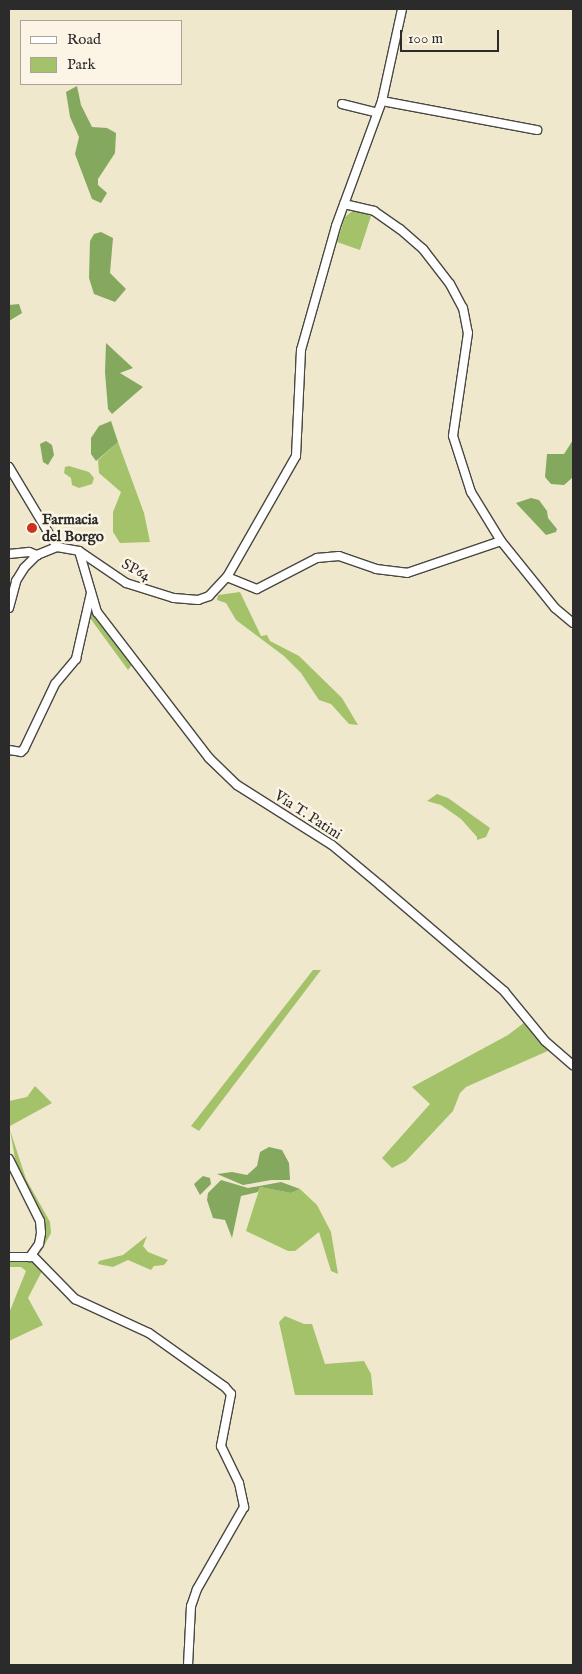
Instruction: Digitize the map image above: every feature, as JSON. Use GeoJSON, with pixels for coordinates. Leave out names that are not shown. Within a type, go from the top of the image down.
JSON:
{"type":"FeatureCollection","features":[{"type":"Feature","properties":{"kind":"street","name":"SP64"},"geometry":{"type":"LineString","coordinates":[[57,546],[80,551],[126,582],[152,594],[198,600],[209,596],[227,577],[296,456],[301,350],[344,204],[382,101],[402,9]]}},
{"type":"Feature","properties":{"kind":"street"},"geometry":{"type":"LineString","coordinates":[[382,101],[537,130]]}},
{"type":"Feature","properties":{"kind":"street"},"geometry":{"type":"LineString","coordinates":[[342,104],[377,114]]}},
{"type":"Feature","properties":{"kind":"street"},"geometry":{"type":"LineString","coordinates":[[344,204],[374,210],[423,248],[450,284],[463,308],[468,333],[453,436],[471,492],[501,541],[555,608],[573,622]]}},
{"type":"Feature","properties":{"kind":"street"},"geometry":{"type":"LineString","coordinates":[[9,466],[57,546],[37,555],[16,581],[9,608]]}},
{"type":"Feature","properties":{"kind":"street"},"geometry":{"type":"LineString","coordinates":[[227,577],[257,589],[318,558],[339,556],[376,569],[407,573],[501,541]]}},
{"type":"Feature","properties":{"kind":"street","name":"Via T. Patini"},"geometry":{"type":"LineString","coordinates":[[80,551],[97,612],[209,758],[237,785],[332,845],[381,886],[504,991],[545,1041],[573,1065]]}},
{"type":"Feature","properties":{"kind":"street"},"geometry":{"type":"LineString","coordinates":[[9,554],[29,552],[37,555]]}},
{"type":"Feature","properties":{"kind":"street"},"geometry":{"type":"LineString","coordinates":[[9,750],[21,752],[24,749],[55,684],[76,659],[91,593]]}},
{"type":"Feature","properties":{"kind":"street"},"geometry":{"type":"LineString","coordinates":[[9,1159],[40,1221],[39,1244],[32,1255],[19,1260],[9,1257]]}},
{"type":"Feature","properties":{"kind":"street"},"geometry":{"type":"LineString","coordinates":[[32,1255],[70,1295],[149,1333],[225,1387],[230,1394],[221,1446],[239,1483],[244,1507],[197,1589],[191,1606],[188,1665]]}},
{"type":"Feature","properties":{"kind":"green space"},"geometry":{"type":"Polygon","coordinates":[[[77,86],[81,105],[92,127],[107,128],[116,133],[115,153],[98,179],[98,185],[107,193],[101,203],[92,199],[75,154],[79,137],[70,117],[66,92],[77,86]]]}},
{"type":"Feature","properties":{"kind":"green space"},"geometry":{"type":"Polygon","coordinates":[[[355,209],[371,216],[360,250],[337,242],[345,217],[355,209]]]}},
{"type":"Feature","properties":{"kind":"green space"},"geometry":{"type":"Polygon","coordinates":[[[101,232],[113,238],[110,273],[126,289],[115,302],[94,294],[89,278],[90,241],[94,234],[101,232]]]}},
{"type":"Feature","properties":{"kind":"green space"},"geometry":{"type":"Polygon","coordinates":[[[19,304],[22,313],[9,321],[9,305],[19,304]]]}},
{"type":"Feature","properties":{"kind":"green space"},"geometry":{"type":"Polygon","coordinates":[[[106,343],[133,368],[120,373],[143,387],[112,414],[108,409],[105,372],[106,343]]]}},
{"type":"Feature","properties":{"kind":"green space"},"geometry":{"type":"Polygon","coordinates":[[[111,421],[118,442],[96,461],[91,454],[91,438],[99,426],[111,421]]]}},
{"type":"Feature","properties":{"kind":"green space"},"geometry":{"type":"Polygon","coordinates":[[[573,440],[572,478],[564,485],[551,484],[545,477],[547,454],[564,454],[573,440]]]}},
{"type":"Feature","properties":{"kind":"green space"},"geometry":{"type":"Polygon","coordinates":[[[46,441],[52,445],[54,455],[48,465],[43,462],[40,444],[46,441]]]}},
{"type":"Feature","properties":{"kind":"green space"},"geometry":{"type":"Polygon","coordinates":[[[118,442],[144,513],[150,542],[120,543],[113,532],[113,512],[121,492],[99,473],[98,460],[118,442]]]}},
{"type":"Feature","properties":{"kind":"green space"},"geometry":{"type":"Polygon","coordinates":[[[69,466],[89,472],[94,478],[92,484],[79,488],[72,485],[71,478],[64,473],[65,467],[69,466]]]}},
{"type":"Feature","properties":{"kind":"green space"},"geometry":{"type":"Polygon","coordinates":[[[531,498],[539,500],[547,511],[548,518],[557,529],[556,532],[546,535],[516,503],[531,498]]]}},
{"type":"Feature","properties":{"kind":"green space"},"geometry":{"type":"Polygon","coordinates":[[[240,592],[261,636],[267,635],[270,641],[299,656],[342,698],[358,725],[349,724],[331,704],[319,700],[301,673],[284,656],[236,620],[226,603],[217,600],[218,595],[240,592]]]}},
{"type":"Feature","properties":{"kind":"green space"},"geometry":{"type":"Polygon","coordinates":[[[89,609],[132,665],[128,670],[90,618],[89,609]]]}},
{"type":"Feature","properties":{"kind":"green space"},"geometry":{"type":"Polygon","coordinates":[[[437,794],[448,798],[490,828],[486,837],[477,840],[477,837],[461,819],[441,805],[427,801],[437,794]]]}},
{"type":"Feature","properties":{"kind":"green space"},"geometry":{"type":"Polygon","coordinates":[[[313,970],[321,970],[199,1131],[191,1126],[313,970]]]}},
{"type":"Feature","properties":{"kind":"green space"},"geometry":{"type":"Polygon","coordinates":[[[525,1022],[550,1050],[466,1087],[460,1093],[453,1111],[406,1161],[392,1168],[382,1158],[430,1104],[412,1087],[508,1035],[525,1022]]]}},
{"type":"Feature","properties":{"kind":"green space"},"geometry":{"type":"Polygon","coordinates":[[[35,1086],[52,1103],[10,1126],[9,1101],[27,1097],[35,1086]]]}},
{"type":"Feature","properties":{"kind":"green space"},"geometry":{"type":"Polygon","coordinates":[[[10,1130],[26,1179],[50,1222],[51,1233],[38,1257],[45,1241],[45,1226],[17,1170],[10,1130]]]}},
{"type":"Feature","properties":{"kind":"green space"},"geometry":{"type":"Polygon","coordinates":[[[269,1147],[282,1150],[289,1163],[290,1180],[271,1180],[243,1185],[217,1174],[232,1172],[247,1175],[257,1166],[260,1152],[269,1147]]]}},
{"type":"Feature","properties":{"kind":"green space"},"geometry":{"type":"Polygon","coordinates":[[[203,1176],[210,1178],[211,1184],[200,1195],[194,1184],[203,1176]]]}},
{"type":"Feature","properties":{"kind":"green space"},"geometry":{"type":"Polygon","coordinates":[[[221,1180],[248,1188],[281,1182],[300,1189],[291,1193],[260,1187],[258,1192],[241,1196],[232,1238],[225,1220],[213,1218],[207,1200],[208,1193],[221,1180]]]}},
{"type":"Feature","properties":{"kind":"green space"},"geometry":{"type":"Polygon","coordinates":[[[260,1187],[291,1193],[300,1189],[317,1205],[331,1232],[338,1274],[331,1271],[319,1232],[295,1251],[288,1251],[246,1231],[260,1187]]]}},
{"type":"Feature","properties":{"kind":"green space"},"geometry":{"type":"Polygon","coordinates":[[[147,1236],[143,1246],[148,1252],[168,1260],[164,1265],[154,1266],[151,1270],[128,1260],[113,1267],[98,1264],[99,1261],[123,1255],[147,1236]]]}},
{"type":"Feature","properties":{"kind":"green space"},"geometry":{"type":"Polygon","coordinates":[[[9,1259],[33,1261],[42,1271],[28,1298],[43,1325],[9,1341],[9,1313],[26,1271],[21,1267],[9,1267],[9,1259]]]}},
{"type":"Feature","properties":{"kind":"green space"},"geometry":{"type":"Polygon","coordinates":[[[285,1316],[304,1324],[312,1324],[325,1364],[364,1361],[371,1374],[373,1395],[295,1395],[279,1322],[285,1316]]]}},
{"type":"Feature","properties":{"kind":"place","name":"Farmacia del Borgo"},"geometry":{"type":"Point","coordinates":[32,528]}}]}
